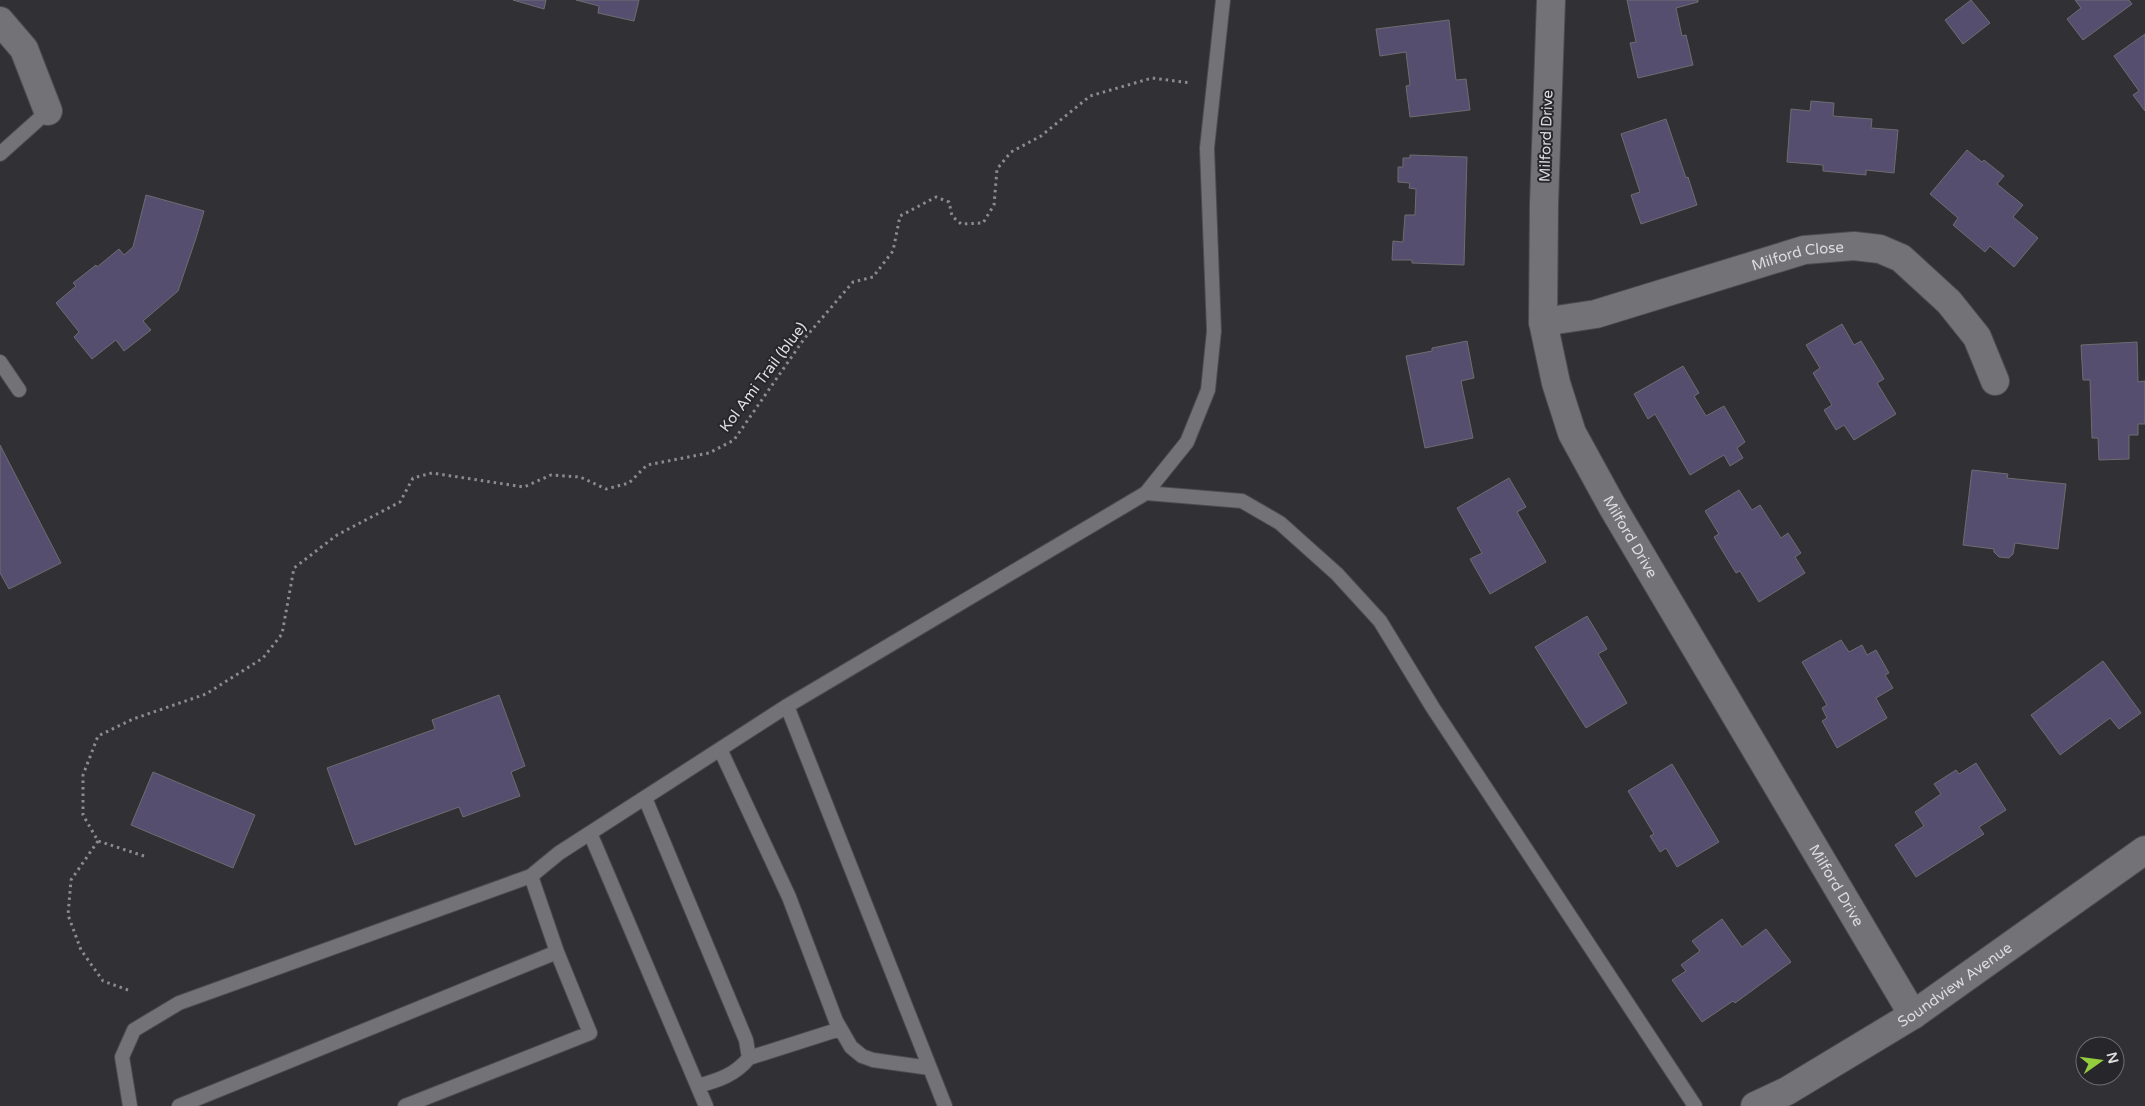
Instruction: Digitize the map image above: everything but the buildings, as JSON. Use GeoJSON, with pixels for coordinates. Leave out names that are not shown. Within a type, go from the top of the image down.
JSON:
{"type":"FeatureCollection","features":[{"type":"Feature","properties":{"kind":"street","name":"Milford Drive"},"geometry":{"type":"LineString","coordinates":[[1551,0],[1544,204],[1543,322],[1556,383],[1572,433],[1612,506],[1914,1015]]}},
{"type":"Feature","properties":{"kind":"street"},"geometry":{"type":"LineString","coordinates":[[0,21],[24,49],[48,111]]}},
{"type":"Feature","properties":{"kind":"street","name":"Milford Close"},"geometry":{"type":"LineString","coordinates":[[1543,322],[1596,314],[1804,250],[1862,247],[1880,249],[1901,258],[1949,302],[1977,337],[1996,380]]}},
{"type":"Feature","properties":{"kind":"street","name":"Soundview Avenue"},"geometry":{"type":"LineString","coordinates":[[1755,1106],[1787,1091],[1914,1015],[2145,850]]}},
{"type":"Feature","properties":{"kind":"lane"},"geometry":{"type":"LineString","coordinates":[[130,1106],[122,1057],[134,1030],[180,1003],[530,876],[559,853],[787,706],[1146,493],[1187,442],[1208,390],[1214,331],[1207,148],[1223,0]]}},
{"type":"Feature","properties":{"kind":"lane"},"geometry":{"type":"LineString","coordinates":[[0,154],[32,128],[48,111]]}},
{"type":"Feature","properties":{"kind":"lane"},"geometry":{"type":"LineString","coordinates":[[0,362],[19,390]]}},
{"type":"Feature","properties":{"kind":"lane"},"geometry":{"type":"LineString","coordinates":[[1146,493],[1242,501],[1280,523],[1337,574],[1380,621],[1433,708],[1695,1106]]}},
{"type":"Feature","properties":{"kind":"lane"},"geometry":{"type":"LineString","coordinates":[[787,706],[945,1106]]}},
{"type":"Feature","properties":{"kind":"lane"},"geometry":{"type":"LineString","coordinates":[[720,749],[789,897],[840,1029],[850,1047],[862,1056],[873,1060],[930,1068]]}},
{"type":"Feature","properties":{"kind":"lane"},"geometry":{"type":"LineString","coordinates":[[645,798],[746,1040],[749,1058]]}},
{"type":"Feature","properties":{"kind":"lane"},"geometry":{"type":"LineString","coordinates":[[590,833],[706,1106]]}},
{"type":"Feature","properties":{"kind":"lane"},"geometry":{"type":"LineString","coordinates":[[405,1106],[590,1033],[557,952],[530,876]]}},
{"type":"Feature","properties":{"kind":"lane"},"geometry":{"type":"LineString","coordinates":[[179,1106],[557,952]]}},
{"type":"Feature","properties":{"kind":"lane"},"geometry":{"type":"LineString","coordinates":[[698,1086],[726,1078],[740,1069],[749,1058],[840,1029]]}},
{"type":"Feature","properties":{"kind":"path","name":"Kol Ami Trail (blue)"},"geometry":{"type":"LineString","coordinates":[[98,841],[83,815],[83,775],[98,736],[133,719],[206,694],[262,658],[282,634],[294,568],[337,535],[400,502],[412,478],[432,473],[524,487],[551,475],[580,477],[606,489],[629,484],[647,465],[709,453],[734,440],[804,339],[852,282],[873,277],[893,252],[900,216],[936,197],[949,202],[952,216],[961,224],[983,223],[994,204],[997,169],[1011,152],[1041,136],[1090,96],[1152,78],[1214,86]]}},
{"type":"Feature","properties":{"kind":"path"},"geometry":{"type":"LineString","coordinates":[[128,990],[103,981],[81,950],[68,915],[72,880],[98,841],[144,856]]}}]}
